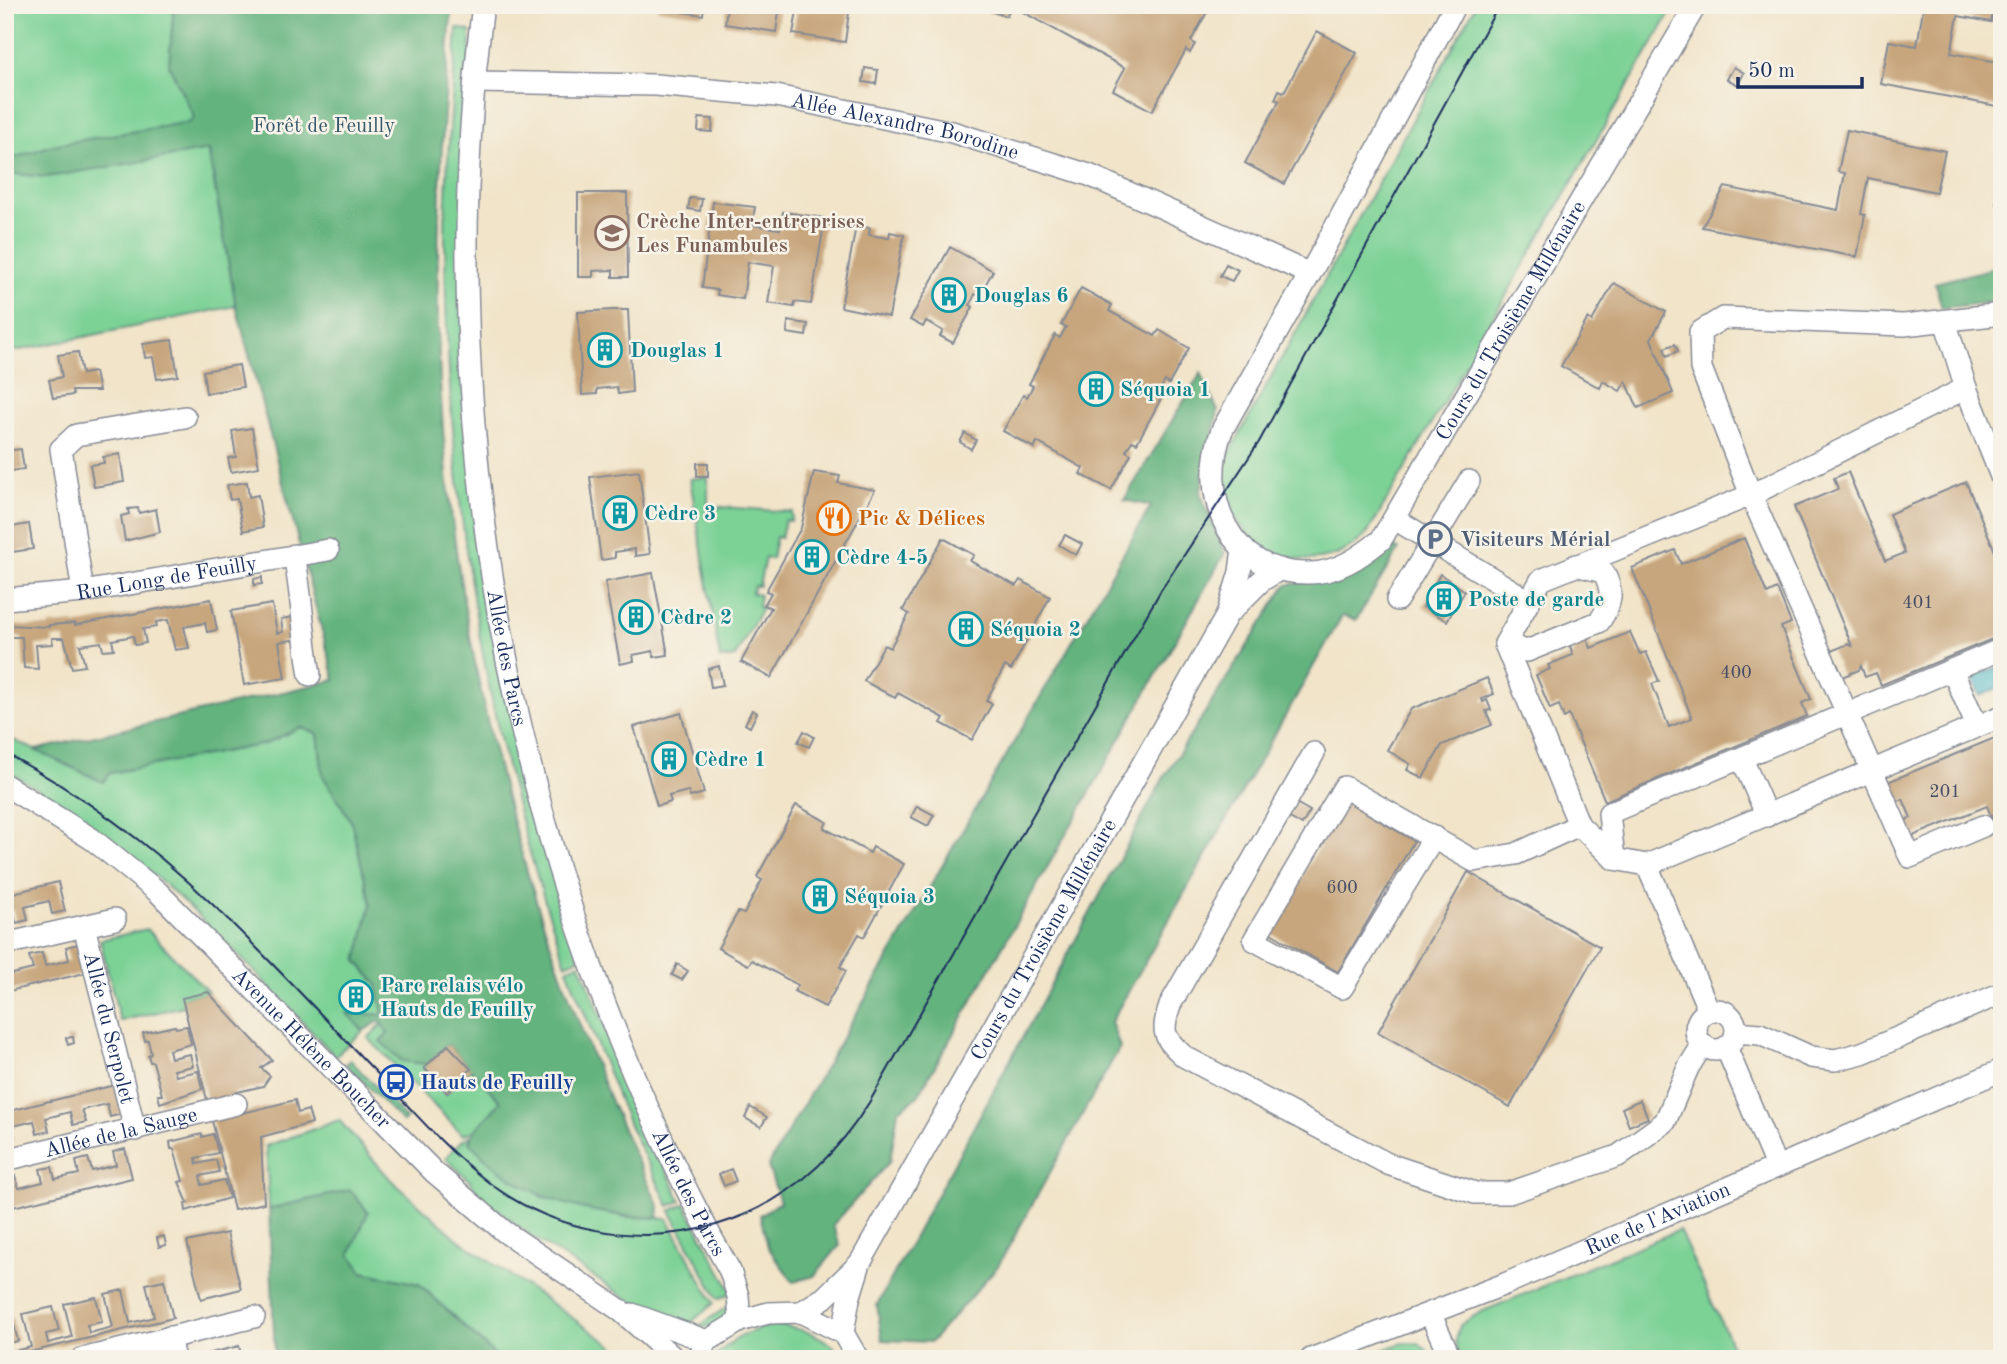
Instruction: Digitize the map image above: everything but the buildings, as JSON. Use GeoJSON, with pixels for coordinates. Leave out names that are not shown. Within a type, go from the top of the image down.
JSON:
{"type":"FeatureCollection","features":[{"type":"Feature","properties":{"kind":"street","name":"Allée des Parcs"},"geometry":{"type":"LineString","coordinates":[[483,5],[475,82],[468,295],[477,458],[507,669],[535,784],[587,958],[645,1104],[730,1271],[738,1296],[740,1321]]}},
{"type":"Feature","properties":{"kind":"street","name":"Cours du Troisième Millénaire"},"geometry":{"type":"LineString","coordinates":[[1455,5],[1310,274],[1222,430],[1214,452],[1212,482],[1217,507],[1226,526],[1243,548],[1261,561],[1280,569],[1308,573],[1338,568],[1363,555],[1381,540],[1696,5]]}},
{"type":"Feature","properties":{"kind":"street","name":"Allée Alexandre Borodine"},"geometry":{"type":"LineString","coordinates":[[475,82],[656,85],[762,95],[952,131],[1089,175],[1310,274]]}},
{"type":"Feature","properties":{"kind":"street"},"geometry":{"type":"LineString","coordinates":[[1983,826],[1910,857],[1751,495],[1702,368],[1700,332],[1723,318],[1904,325],[2002,314]]}},
{"type":"Feature","properties":{"kind":"street"},"geometry":{"type":"LineString","coordinates":[[1945,321],[1966,388],[2002,479]]}},
{"type":"Feature","properties":{"kind":"street"},"geometry":{"type":"LineString","coordinates":[[1506,644],[1541,580],[1751,495],[1966,388]]}},
{"type":"Feature","properties":{"kind":"street"},"geometry":{"type":"LineString","coordinates":[[83,592],[61,449],[76,435],[185,417]]}},
{"type":"Feature","properties":{"kind":"street"},"geometry":{"type":"LineString","coordinates":[[1397,600],[1469,481]]}},
{"type":"Feature","properties":{"kind":"street"},"geometry":{"type":"LineString","coordinates":[[1395,519],[1529,601]]}},
{"type":"Feature","properties":{"kind":"street","name":"Cours du Troisième Millénaire"},"geometry":{"type":"LineString","coordinates":[[844,1333],[849,1299],[860,1263],[1227,615],[1240,572],[1243,548]]}},
{"type":"Feature","properties":{"kind":"street","name":"Rue Long de Feuilly"},"geometry":{"type":"LineString","coordinates":[[5,599],[83,592],[328,550]]}},
{"type":"Feature","properties":{"kind":"street"},"geometry":{"type":"LineString","coordinates":[[294,555],[301,590],[302,630],[310,676]]}},
{"type":"Feature","properties":{"kind":"street"},"geometry":{"type":"LineString","coordinates":[[1506,644],[1527,651],[1599,622],[1611,598],[1610,584],[1603,572],[1576,565]]}},
{"type":"Feature","properties":{"kind":"street","name":"Cours du Troisième Millénaire"},"geometry":{"type":"LineString","coordinates":[[1227,615],[1255,586],[1280,569]]}},
{"type":"Feature","properties":{"kind":"street"},"geometry":{"type":"LineString","coordinates":[[1506,644],[1579,825],[1614,859],[1647,865],[2002,716]]}},
{"type":"Feature","properties":{"kind":"street"},"geometry":{"type":"LineString","coordinates":[[1614,859],[1609,813],[2002,649]]}},
{"type":"Feature","properties":{"kind":"street"},"geometry":{"type":"LineString","coordinates":[[1952,670],[1977,726]]}},
{"type":"Feature","properties":{"kind":"street"},"geometry":{"type":"LineString","coordinates":[[1314,753],[1171,1003],[1164,1024],[1168,1042],[1185,1057],[1388,1164],[1475,1193],[1508,1193],[1618,1156],[1665,1122],[1688,1068],[1703,1044]]}},
{"type":"Feature","properties":{"kind":"street"},"geometry":{"type":"LineString","coordinates":[[1742,759],[1767,816]]}},
{"type":"Feature","properties":{"kind":"street","name":"Avenue Hélène Boucher"},"geometry":{"type":"LineString","coordinates":[[5,785],[92,839],[158,892],[434,1172],[505,1232],[620,1310],[675,1359]]}},
{"type":"Feature","properties":{"kind":"street"},"geometry":{"type":"LineString","coordinates":[[1434,837],[1342,988],[1254,940],[1344,787],[1434,837],[1474,861],[1516,854],[1579,825]]}},
{"type":"Feature","properties":{"kind":"street"},"geometry":{"type":"LineString","coordinates":[[1647,865],[1709,1011]]}},
{"type":"Feature","properties":{"kind":"street"},"geometry":{"type":"LineString","coordinates":[[5,944],[115,919]]}},
{"type":"Feature","properties":{"kind":"street","name":"Allée du Serpolet"},"geometry":{"type":"LineString","coordinates":[[84,926],[135,1130]]}},
{"type":"Feature","properties":{"kind":"street"},"geometry":{"type":"LineString","coordinates":[[1776,1166],[1731,1040],[1735,1024],[1725,1012],[1709,1011],[1698,1021],[1697,1028],[1703,1044],[1710,1049],[1731,1040],[1760,1034],[1811,1057],[1835,1060],[1863,1053],[2002,993]]}},
{"type":"Feature","properties":{"kind":"street","name":"Rue de l'Aviation"},"geometry":{"type":"LineString","coordinates":[[1311,1359],[1430,1313],[2002,1070]]}},
{"type":"Feature","properties":{"kind":"street","name":"Allée de la Sauge"},"geometry":{"type":"LineString","coordinates":[[5,1160],[236,1104]]}},
{"type":"Feature","properties":{"kind":"street","name":"Cours du Troisième Millénaire"},"geometry":{"type":"LineString","coordinates":[[801,1312],[824,1298],[860,1263]]}},
{"type":"Feature","properties":{"kind":"street","name":"Allée des Parcs"},"geometry":{"type":"LineString","coordinates":[[730,1271],[768,1313]]}},
{"type":"Feature","properties":{"kind":"street","name":"Avenue Hélène Boucher"},"geometry":{"type":"LineString","coordinates":[[620,1310],[703,1350]]}},
{"type":"Feature","properties":{"kind":"street"},"geometry":{"type":"LineString","coordinates":[[703,1350],[740,1321],[768,1313],[801,1312],[844,1333],[858,1359]]}},
{"type":"Feature","properties":{"kind":"street"},"geometry":{"type":"LineString","coordinates":[[1430,1313],[1451,1359]]}},
{"type":"Feature","properties":{"kind":"street"},"geometry":{"type":"LineString","coordinates":[[82,1359],[254,1317]]}},
{"type":"Feature","properties":{"kind":"street"},"geometry":{"type":"LineString","coordinates":[[169,1337],[174,1359]]}},
{"type":"Feature","properties":{"kind":"green space"},"geometry":{"type":"Polygon","coordinates":[[[5,5],[174,5],[169,65],[194,117],[190,122],[53,145],[5,161],[5,5]]]}},
{"type":"Feature","properties":{"kind":"green space","name":"Forêt de Feuilly"},"geometry":{"type":"Polygon","coordinates":[[[174,5],[452,5],[441,166],[438,328],[444,442],[457,555],[476,668],[501,779],[532,889],[569,997],[612,1103],[659,1206],[658,1218],[579,1208],[532,1190],[510,1178],[469,1142],[474,1131],[501,1102],[448,1045],[427,1064],[402,1061],[380,1041],[388,1033],[380,1021],[363,1031],[347,1013],[383,1015],[377,984],[357,961],[371,904],[351,821],[323,776],[318,734],[301,727],[265,744],[110,773],[103,782],[35,750],[335,680],[236,306],[209,150],[47,177],[5,173],[5,161],[53,145],[190,122],[194,117],[169,65],[174,5]]]}},
{"type":"Feature","properties":{"kind":"green space"},"geometry":{"type":"Polygon","coordinates":[[[1476,5],[1675,5],[1369,531],[1346,550],[1321,559],[1295,559],[1270,550],[1249,535],[1233,514],[1225,487],[1227,457],[1476,5]]]}},
{"type":"Feature","properties":{"kind":"green space"},"geometry":{"type":"Polygon","coordinates":[[[457,28],[470,31],[480,549],[579,958],[566,964],[512,787],[475,607],[462,515],[447,331],[445,239],[457,28]]]}},
{"type":"Feature","properties":{"kind":"green space"},"geometry":{"type":"Polygon","coordinates":[[[208,150],[236,306],[5,353],[5,173],[47,177],[208,150]]]}},
{"type":"Feature","properties":{"kind":"green space"},"geometry":{"type":"Polygon","coordinates":[[[2002,266],[2002,301],[1942,308],[1935,283],[2002,266]]]}},
{"type":"Feature","properties":{"kind":"green space"},"geometry":{"type":"Polygon","coordinates":[[[1201,373],[1218,411],[1200,493],[1225,553],[918,1096],[898,1111],[890,1161],[833,1225],[840,1245],[814,1276],[793,1282],[768,1247],[760,1215],[780,1202],[768,1166],[1151,506],[1124,500],[1201,373]]]}},
{"type":"Feature","properties":{"kind":"green space"},"geometry":{"type":"Polygon","coordinates":[[[708,477],[708,506],[792,512],[791,521],[785,520],[781,538],[776,537],[772,559],[765,558],[759,586],[754,586],[752,593],[760,595],[758,606],[762,608],[735,657],[720,659],[690,479],[708,477]]]}},
{"type":"Feature","properties":{"kind":"green space"},"geometry":{"type":"Polygon","coordinates":[[[1391,546],[1399,549],[1356,620],[1342,616],[1111,1022],[1120,1047],[998,1266],[931,1342],[882,1340],[877,1305],[1164,777],[1286,585],[1361,574],[1391,546]]]}},
{"type":"Feature","properties":{"kind":"green space"},"geometry":{"type":"Polygon","coordinates":[[[301,727],[318,734],[323,776],[351,821],[371,904],[357,961],[377,984],[384,1015],[348,1014],[363,1031],[335,1056],[220,937],[142,865],[100,831],[5,770],[5,736],[103,782],[110,773],[265,744],[301,727]]]}},
{"type":"Feature","properties":{"kind":"green space"},"geometry":{"type":"Polygon","coordinates":[[[147,929],[208,992],[183,998],[184,1006],[120,1021],[100,940],[147,929]]]}},
{"type":"Feature","properties":{"kind":"green space"},"geometry":{"type":"Polygon","coordinates":[[[580,963],[637,1107],[681,1201],[669,1206],[629,1125],[567,969],[580,963]]]}},
{"type":"Feature","properties":{"kind":"green space"},"geometry":{"type":"Polygon","coordinates":[[[382,1024],[389,1033],[380,1041],[402,1061],[427,1064],[424,1068],[447,1093],[471,1069],[501,1102],[474,1131],[463,1135],[368,1038],[382,1024]]]}},
{"type":"Feature","properties":{"kind":"green space"},"geometry":{"type":"Polygon","coordinates":[[[350,1060],[406,1119],[403,1122],[346,1064],[350,1060]]]}},
{"type":"Feature","properties":{"kind":"green space"},"geometry":{"type":"Polygon","coordinates":[[[339,1120],[391,1180],[459,1240],[632,1359],[499,1359],[419,1284],[362,1272],[350,1254],[368,1212],[350,1190],[269,1209],[266,1146],[339,1120]]]}},
{"type":"Feature","properties":{"kind":"green space"},"geometry":{"type":"Polygon","coordinates":[[[471,1136],[469,1142],[542,1197],[625,1217],[667,1218],[714,1303],[687,1326],[631,1301],[531,1236],[480,1196],[470,1181],[445,1158],[464,1139],[471,1136]]]}},
{"type":"Feature","properties":{"kind":"green space"},"geometry":{"type":"Polygon","coordinates":[[[350,1190],[368,1212],[350,1254],[362,1272],[419,1284],[499,1359],[275,1359],[269,1209],[350,1190]]]}},
{"type":"Feature","properties":{"kind":"green space"},"geometry":{"type":"Polygon","coordinates":[[[685,1204],[732,1293],[718,1299],[670,1211],[685,1204]]]}},
{"type":"Feature","properties":{"kind":"green space"},"geometry":{"type":"Polygon","coordinates":[[[1679,1230],[1738,1359],[1451,1359],[1458,1356],[1456,1340],[1460,1325],[1481,1312],[1679,1230]]]}},
{"type":"Feature","properties":{"kind":"green space"},"geometry":{"type":"Polygon","coordinates":[[[734,1302],[728,1318],[710,1326],[696,1328],[734,1302]]]}},
{"type":"Feature","properties":{"kind":"green space"},"geometry":{"type":"Polygon","coordinates":[[[776,1325],[814,1334],[830,1344],[844,1359],[713,1359],[742,1336],[776,1325]]]}},
{"type":"Feature","properties":{"kind":"green space"},"geometry":{"type":"Polygon","coordinates":[[[1402,1343],[1419,1343],[1435,1359],[1359,1359],[1402,1343]]]}},
{"type":"Feature","properties":{"kind":"water"},"geometry":{"type":"Polygon","coordinates":[[[2002,665],[2002,686],[1980,696],[1972,678],[2002,665]]]}},
{"type":"Feature","properties":{"kind":"tram line"},"geometry":{"type":"LineString","coordinates":[[5,753],[33,768],[112,820],[186,880],[272,963],[440,1140],[468,1166],[508,1196],[535,1211],[564,1222],[624,1234],[686,1232],[716,1225],[763,1205],[785,1193],[823,1161],[870,1101],[1161,590],[1259,442],[1499,5]]}},
{"type":"Feature","properties":{"kind":"place","name":"Crèche Inter-entreprises Les Funambules"},"geometry":{"type":"Point","coordinates":[612,233]}},
{"type":"Feature","properties":{"kind":"place","name":"Douglas 6"},"geometry":{"type":"Point","coordinates":[949,295]}},
{"type":"Feature","properties":{"kind":"place","name":"Douglas 1"},"geometry":{"type":"Point","coordinates":[605,350]}},
{"type":"Feature","properties":{"kind":"place","name":"Séquoia 1"},"geometry":{"type":"Point","coordinates":[1096,389]}},
{"type":"Feature","properties":{"kind":"place","name":"Cèdre 3"},"geometry":{"type":"Point","coordinates":[620,513]}},
{"type":"Feature","properties":{"kind":"place","name":"Pic & Délices"},"geometry":{"type":"Point","coordinates":[834,518]}},
{"type":"Feature","properties":{"kind":"place","name":"Visiteurs Mérial"},"geometry":{"type":"Point","coordinates":[1435,539]}},
{"type":"Feature","properties":{"kind":"place","name":"Cèdre 4-5"},"geometry":{"type":"Point","coordinates":[812,557]}},
{"type":"Feature","properties":{"kind":"place","name":"Poste de garde"},"geometry":{"type":"Point","coordinates":[1444,599]}},
{"type":"Feature","properties":{"kind":"place","name":"Cèdre 2"},"geometry":{"type":"Point","coordinates":[636,617]}},
{"type":"Feature","properties":{"kind":"place","name":"Séquoia 2"},"geometry":{"type":"Point","coordinates":[966,629]}},
{"type":"Feature","properties":{"kind":"place","name":"Cèdre 1"},"geometry":{"type":"Point","coordinates":[669,759]}},
{"type":"Feature","properties":{"kind":"place","name":"Séquoia 3"},"geometry":{"type":"Point","coordinates":[820,896]}},
{"type":"Feature","properties":{"kind":"place","name":"Parc relais vélo Hauts de Feuilly"},"geometry":{"type":"Point","coordinates":[356,997]}},
{"type":"Feature","properties":{"kind":"place","name":"Hauts de Feuilly"},"geometry":{"type":"Point","coordinates":[396,1082]}}]}
